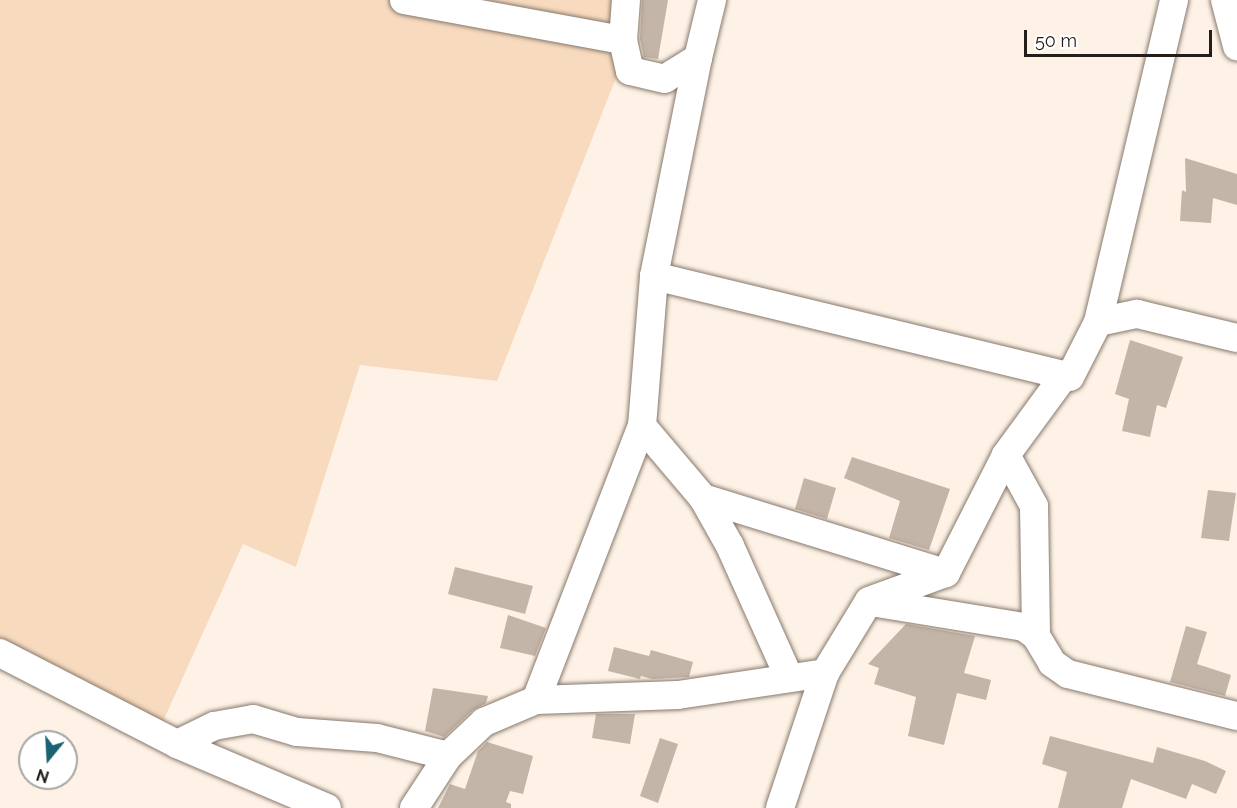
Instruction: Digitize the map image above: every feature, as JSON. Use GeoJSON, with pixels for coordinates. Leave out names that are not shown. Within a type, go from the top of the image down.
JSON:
{"type":"FeatureCollection","features":[{"type":"Feature","properties":{"kind":"street"},"geometry":{"type":"LineString","coordinates":[[404,0],[623,40]]}},
{"type":"Feature","properties":{"kind":"street"},"geometry":{"type":"LineString","coordinates":[[626,0],[623,40],[630,71],[665,79],[698,58]]}},
{"type":"Feature","properties":{"kind":"street"},"geometry":{"type":"LineString","coordinates":[[536,700],[642,426],[654,276],[712,0]]}},
{"type":"Feature","properties":{"kind":"street"},"geometry":{"type":"LineString","coordinates":[[654,276],[1070,377],[1098,322],[1174,0]]}},
{"type":"Feature","properties":{"kind":"street"},"geometry":{"type":"LineString","coordinates":[[1225,0],[1237,46]]}},
{"type":"Feature","properties":{"kind":"street"},"geometry":{"type":"LineString","coordinates":[[1098,322],[1137,314],[1237,338]]}},
{"type":"Feature","properties":{"kind":"street"},"geometry":{"type":"LineString","coordinates":[[780,808],[825,674],[868,601],[946,573],[1006,455],[1063,377]]}},
{"type":"Feature","properties":{"kind":"street"},"geometry":{"type":"LineString","coordinates":[[642,426],[703,498],[730,546],[789,677]]}},
{"type":"Feature","properties":{"kind":"street"},"geometry":{"type":"LineString","coordinates":[[1006,455],[1034,506],[1036,636]]}},
{"type":"Feature","properties":{"kind":"street"},"geometry":{"type":"LineString","coordinates":[[703,498],[946,573]]}},
{"type":"Feature","properties":{"kind":"street"},"geometry":{"type":"LineString","coordinates":[[868,601],[1024,627],[1036,636],[1052,663],[1068,674],[1237,716]]}},
{"type":"Feature","properties":{"kind":"street"},"geometry":{"type":"LineString","coordinates":[[0,653],[177,744],[327,808]]}},
{"type":"Feature","properties":{"kind":"street"},"geometry":{"type":"LineString","coordinates":[[414,808],[448,756],[484,722],[536,700],[678,695],[789,677],[825,674]]}},
{"type":"Feature","properties":{"kind":"street"},"geometry":{"type":"LineString","coordinates":[[177,744],[214,726],[253,719],[297,732],[377,738],[448,756]]}},
{"type":"Feature","properties":{"kind":"shaded area"},"geometry":{"type":"Polygon","coordinates":[[[0,0],[626,0],[623,60],[497,381],[360,365],[296,567],[243,544],[161,726],[0,663],[0,0]]]}},
{"type":"Feature","properties":{"kind":"building"},"geometry":{"type":"Polygon","coordinates":[[[642,0],[668,0],[658,59],[644,57],[640,39],[642,0]]]}},
{"type":"Feature","properties":{"kind":"building"},"geometry":{"type":"Polygon","coordinates":[[[1185,158],[1237,174],[1237,205],[1213,198],[1211,223],[1180,221],[1182,190],[1186,192],[1185,158]]]}},
{"type":"Feature","properties":{"kind":"building"},"geometry":{"type":"Polygon","coordinates":[[[1130,340],[1183,357],[1166,408],[1157,405],[1150,437],[1122,431],[1129,399],[1115,394],[1130,340]]]}},
{"type":"Feature","properties":{"kind":"building"},"geometry":{"type":"Polygon","coordinates":[[[852,457],[950,489],[929,550],[889,538],[900,501],[844,478],[852,457]]]}},
{"type":"Feature","properties":{"kind":"building"},"geometry":{"type":"Polygon","coordinates":[[[804,478],[836,488],[827,519],[795,509],[804,478]]]}},
{"type":"Feature","properties":{"kind":"building"},"geometry":{"type":"Polygon","coordinates":[[[1208,490],[1236,493],[1229,541],[1201,538],[1208,490]]]}},
{"type":"Feature","properties":{"kind":"building"},"geometry":{"type":"Polygon","coordinates":[[[455,567],[533,586],[525,614],[448,594],[455,567]]]}},
{"type":"Feature","properties":{"kind":"building"},"geometry":{"type":"Polygon","coordinates":[[[508,615],[546,628],[535,656],[500,648],[508,615]]]}},
{"type":"Feature","properties":{"kind":"building"},"geometry":{"type":"Polygon","coordinates":[[[906,624],[975,636],[964,673],[991,680],[986,700],[957,693],[944,745],[908,736],[916,697],[874,684],[879,668],[868,664],[906,624]]]}},
{"type":"Feature","properties":{"kind":"building"},"geometry":{"type":"Polygon","coordinates":[[[1186,626],[1207,632],[1197,664],[1231,675],[1225,696],[1170,682],[1186,626]]]}},
{"type":"Feature","properties":{"kind":"building"},"geometry":{"type":"Polygon","coordinates":[[[614,647],[649,656],[651,650],[693,662],[689,677],[652,679],[641,676],[640,679],[608,671],[614,647]]]}},
{"type":"Feature","properties":{"kind":"building"},"geometry":{"type":"Polygon","coordinates":[[[433,688],[488,696],[486,703],[473,710],[444,737],[425,731],[433,688]]]}},
{"type":"Feature","properties":{"kind":"building"},"geometry":{"type":"Polygon","coordinates":[[[596,714],[635,714],[630,744],[592,738],[596,714]]]}},
{"type":"Feature","properties":{"kind":"building"},"geometry":{"type":"Polygon","coordinates":[[[1050,736],[1153,763],[1157,747],[1205,761],[1226,771],[1216,794],[1192,784],[1186,799],[1131,779],[1122,808],[1058,808],[1067,772],[1042,764],[1050,736]]]}},
{"type":"Feature","properties":{"kind":"building"},"geometry":{"type":"Polygon","coordinates":[[[660,738],[678,744],[658,803],[640,796],[660,738]]]}},
{"type":"Feature","properties":{"kind":"building"},"geometry":{"type":"Polygon","coordinates":[[[487,742],[533,756],[523,794],[510,791],[506,802],[511,804],[511,808],[438,808],[450,784],[465,789],[478,751],[487,742]]]}}]}
